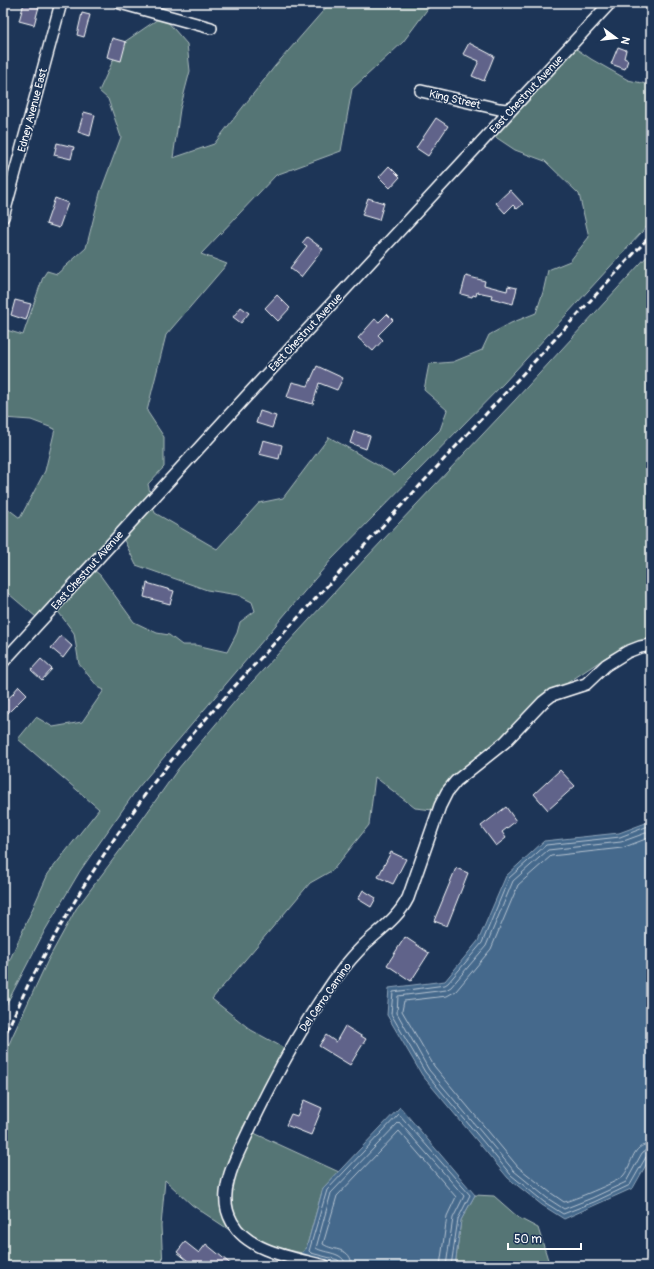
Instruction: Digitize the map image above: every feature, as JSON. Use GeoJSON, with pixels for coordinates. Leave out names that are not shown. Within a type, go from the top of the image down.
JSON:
{"type":"FeatureCollection","features":[{"type":"Feature","properties":{"kind":"street","name":"Edney Avenue East"},"geometry":{"type":"LineString","coordinates":[[3,217],[61,3]]}},
{"type":"Feature","properties":{"kind":"street"},"geometry":{"type":"LineString","coordinates":[[120,3],[211,28]]}},
{"type":"Feature","properties":{"kind":"street","name":"East Chestnut Avenue"},"geometry":{"type":"LineString","coordinates":[[3,662],[610,3]]}},
{"type":"Feature","properties":{"kind":"street","name":"King Street"},"geometry":{"type":"LineString","coordinates":[[421,91],[499,109],[506,110],[512,108]]}},
{"type":"Feature","properties":{"kind":"street","name":"Del Cerro Camino"},"geometry":{"type":"LineString","coordinates":[[325,1266],[260,1247],[242,1235],[232,1223],[227,1212],[225,1203],[226,1192],[231,1172],[268,1090],[293,1043],[339,974],[364,945],[404,908],[440,806],[447,792],[456,780],[505,742],[542,702],[552,696],[586,684],[614,659],[640,647],[651,645]]}},
{"type":"Feature","properties":{"kind":"green space"},"geometry":{"type":"Polygon","coordinates":[[[330,3],[432,3],[403,42],[352,89],[341,151],[276,175],[201,254],[227,264],[166,335],[147,411],[164,437],[164,467],[148,484],[150,493],[36,617],[3,589],[3,505],[20,518],[45,471],[55,429],[31,420],[3,418],[3,329],[23,335],[43,277],[47,271],[57,274],[86,248],[100,193],[121,137],[108,99],[99,91],[120,45],[158,19],[167,21],[187,44],[190,71],[180,109],[173,158],[214,144],[275,66],[330,3]]]}},
{"type":"Feature","properties":{"kind":"green space"},"geometry":{"type":"Polygon","coordinates":[[[575,48],[628,80],[651,85],[651,222],[504,383],[331,560],[137,789],[80,871],[44,932],[3,1011],[3,975],[48,874],[99,809],[18,739],[36,717],[53,727],[82,722],[104,690],[98,687],[79,664],[74,633],[57,610],[94,570],[100,575],[134,622],[157,633],[169,635],[182,645],[196,645],[227,652],[237,633],[240,622],[255,611],[252,602],[238,595],[207,590],[136,565],[123,538],[153,506],[155,513],[217,549],[259,503],[283,498],[329,437],[395,475],[440,430],[447,410],[424,390],[429,364],[453,362],[482,350],[489,335],[511,323],[536,313],[548,270],[570,261],[589,237],[579,194],[545,161],[515,150],[494,136],[516,112],[519,111],[519,109],[575,48]]]}},
{"type":"Feature","properties":{"kind":"green space"},"geometry":{"type":"Polygon","coordinates":[[[651,252],[651,640],[624,648],[611,654],[528,709],[501,739],[452,778],[442,790],[433,810],[415,808],[375,777],[369,825],[333,870],[310,883],[212,999],[251,1030],[284,1048],[242,1128],[244,1129],[231,1155],[222,1181],[222,1207],[226,1220],[234,1233],[192,1205],[165,1180],[161,1226],[163,1266],[3,1266],[3,1059],[48,960],[76,909],[178,769],[242,693],[651,252]]]}},
{"type":"Feature","properties":{"kind":"green space"},"geometry":{"type":"Polygon","coordinates":[[[254,1133],[339,1172],[323,1188],[306,1249],[302,1253],[274,1247],[254,1239],[239,1224],[233,1211],[233,1185],[242,1158],[254,1133]]]}},
{"type":"Feature","properties":{"kind":"green space"},"geometry":{"type":"Polygon","coordinates":[[[475,1195],[494,1196],[519,1218],[538,1228],[550,1266],[455,1266],[461,1220],[475,1195]]]}},
{"type":"Feature","properties":{"kind":"water"},"geometry":{"type":"Polygon","coordinates":[[[651,821],[651,1156],[633,1188],[564,1219],[542,1205],[508,1178],[422,1075],[387,1015],[389,988],[445,981],[478,941],[506,876],[544,841],[619,833],[651,821]]]}},
{"type":"Feature","properties":{"kind":"water"},"geometry":{"type":"Polygon","coordinates":[[[400,1107],[475,1195],[461,1220],[455,1266],[343,1266],[300,1254],[306,1249],[323,1188],[400,1107]]]}},
{"type":"Feature","properties":{"kind":"building"},"geometry":{"type":"Polygon","coordinates":[[[24,3],[40,3],[34,25],[19,21],[24,3]]]}},
{"type":"Feature","properties":{"kind":"building"},"geometry":{"type":"Polygon","coordinates":[[[82,13],[90,15],[84,37],[77,35],[82,13]]]}},
{"type":"Feature","properties":{"kind":"building"},"geometry":{"type":"Polygon","coordinates":[[[112,38],[126,42],[121,61],[107,57],[112,38]]]}},
{"type":"Feature","properties":{"kind":"building"},"geometry":{"type":"Polygon","coordinates":[[[469,43],[494,56],[484,81],[472,76],[479,61],[463,54],[469,43]]]}},
{"type":"Feature","properties":{"kind":"building"},"geometry":{"type":"Polygon","coordinates":[[[618,47],[626,50],[624,58],[628,60],[625,69],[611,64],[618,47]]]}},
{"type":"Feature","properties":{"kind":"building"},"geometry":{"type":"Polygon","coordinates":[[[84,112],[95,115],[90,136],[78,132],[84,112]]]}},
{"type":"Feature","properties":{"kind":"building"},"geometry":{"type":"Polygon","coordinates":[[[436,118],[448,126],[428,156],[416,148],[436,118]]]}},
{"type":"Feature","properties":{"kind":"building"},"geometry":{"type":"Polygon","coordinates":[[[57,143],[74,147],[71,159],[54,155],[57,143]]]}},
{"type":"Feature","properties":{"kind":"building"},"geometry":{"type":"Polygon","coordinates":[[[389,166],[400,177],[390,188],[379,177],[389,166]]]}},
{"type":"Feature","properties":{"kind":"building"},"geometry":{"type":"Polygon","coordinates":[[[510,190],[523,204],[517,209],[513,205],[505,213],[496,203],[510,190]]]}},
{"type":"Feature","properties":{"kind":"building"},"geometry":{"type":"Polygon","coordinates":[[[55,198],[68,203],[59,228],[46,224],[55,198]]]}},
{"type":"Feature","properties":{"kind":"building"},"geometry":{"type":"Polygon","coordinates":[[[368,198],[384,203],[379,220],[362,215],[368,198]]]}},
{"type":"Feature","properties":{"kind":"building"},"geometry":{"type":"Polygon","coordinates":[[[307,237],[323,249],[301,277],[290,268],[307,246],[302,243],[307,237]]]}},
{"type":"Feature","properties":{"kind":"building"},"geometry":{"type":"Polygon","coordinates":[[[466,276],[485,281],[484,285],[507,291],[508,286],[517,288],[513,304],[491,298],[492,295],[477,292],[476,296],[473,295],[472,297],[461,294],[466,276]]]}},
{"type":"Feature","properties":{"kind":"building"},"geometry":{"type":"Polygon","coordinates":[[[277,295],[290,308],[278,321],[265,308],[277,295]]]}},
{"type":"Feature","properties":{"kind":"building"},"geometry":{"type":"Polygon","coordinates":[[[15,300],[31,304],[26,320],[11,315],[15,300]]]}},
{"type":"Feature","properties":{"kind":"building"},"geometry":{"type":"Polygon","coordinates":[[[241,307],[249,313],[241,323],[233,317],[241,307]]]}},
{"type":"Feature","properties":{"kind":"building"},"geometry":{"type":"Polygon","coordinates":[[[387,314],[393,320],[378,335],[383,340],[373,351],[358,338],[375,319],[379,322],[387,314]]]}},
{"type":"Feature","properties":{"kind":"building"},"geometry":{"type":"Polygon","coordinates":[[[317,366],[343,378],[337,390],[319,383],[313,404],[287,397],[292,382],[308,386],[317,366]]]}},
{"type":"Feature","properties":{"kind":"building"},"geometry":{"type":"Polygon","coordinates":[[[260,411],[276,416],[272,428],[256,423],[260,411]]]}},
{"type":"Feature","properties":{"kind":"building"},"geometry":{"type":"Polygon","coordinates":[[[354,431],[370,436],[366,449],[350,443],[354,431]]]}},
{"type":"Feature","properties":{"kind":"building"},"geometry":{"type":"Polygon","coordinates":[[[263,440],[282,445],[279,459],[259,454],[263,440]]]}},
{"type":"Feature","properties":{"kind":"building"},"geometry":{"type":"Polygon","coordinates":[[[147,583],[174,591],[170,604],[144,597],[147,583]]]}},
{"type":"Feature","properties":{"kind":"building"},"geometry":{"type":"Polygon","coordinates":[[[61,636],[72,646],[63,658],[51,648],[61,636]]]}},
{"type":"Feature","properties":{"kind":"building"},"geometry":{"type":"Polygon","coordinates":[[[41,659],[52,669],[42,680],[31,670],[41,659]]]}},
{"type":"Feature","properties":{"kind":"building"},"geometry":{"type":"Polygon","coordinates":[[[19,686],[27,694],[3,718],[3,703],[19,686]]]}},
{"type":"Feature","properties":{"kind":"building"},"geometry":{"type":"Polygon","coordinates":[[[560,770],[575,786],[548,810],[534,794],[560,770]]]}},
{"type":"Feature","properties":{"kind":"building"},"geometry":{"type":"Polygon","coordinates":[[[506,807],[516,821],[502,832],[506,838],[496,846],[481,826],[506,807]]]}},
{"type":"Feature","properties":{"kind":"building"},"geometry":{"type":"Polygon","coordinates":[[[391,852],[406,859],[393,884],[378,877],[391,852]]]}},
{"type":"Feature","properties":{"kind":"building"},"geometry":{"type":"Polygon","coordinates":[[[456,868],[468,873],[447,926],[434,921],[456,868]]]}},
{"type":"Feature","properties":{"kind":"building"},"geometry":{"type":"Polygon","coordinates":[[[363,890],[376,898],[371,907],[358,899],[363,890]]]}},
{"type":"Feature","properties":{"kind":"building"},"geometry":{"type":"Polygon","coordinates":[[[405,937],[429,953],[411,981],[387,965],[405,937]]]}},
{"type":"Feature","properties":{"kind":"building"},"geometry":{"type":"Polygon","coordinates":[[[345,1026],[366,1039],[350,1065],[319,1046],[326,1035],[336,1042],[345,1026]]]}},
{"type":"Feature","properties":{"kind":"building"},"geometry":{"type":"Polygon","coordinates":[[[304,1100],[322,1108],[311,1135],[286,1125],[291,1114],[297,1116],[304,1100]]]}},
{"type":"Feature","properties":{"kind":"building"},"geometry":{"type":"Polygon","coordinates":[[[185,1242],[199,1253],[206,1244],[233,1266],[184,1266],[188,1261],[177,1252],[185,1242]]]}},
{"type":"Feature","properties":{"kind":"railway"},"geometry":{"type":"LineString","coordinates":[[3,1039],[28,985],[83,887],[151,786],[190,737],[233,688],[651,235]]}}]}
